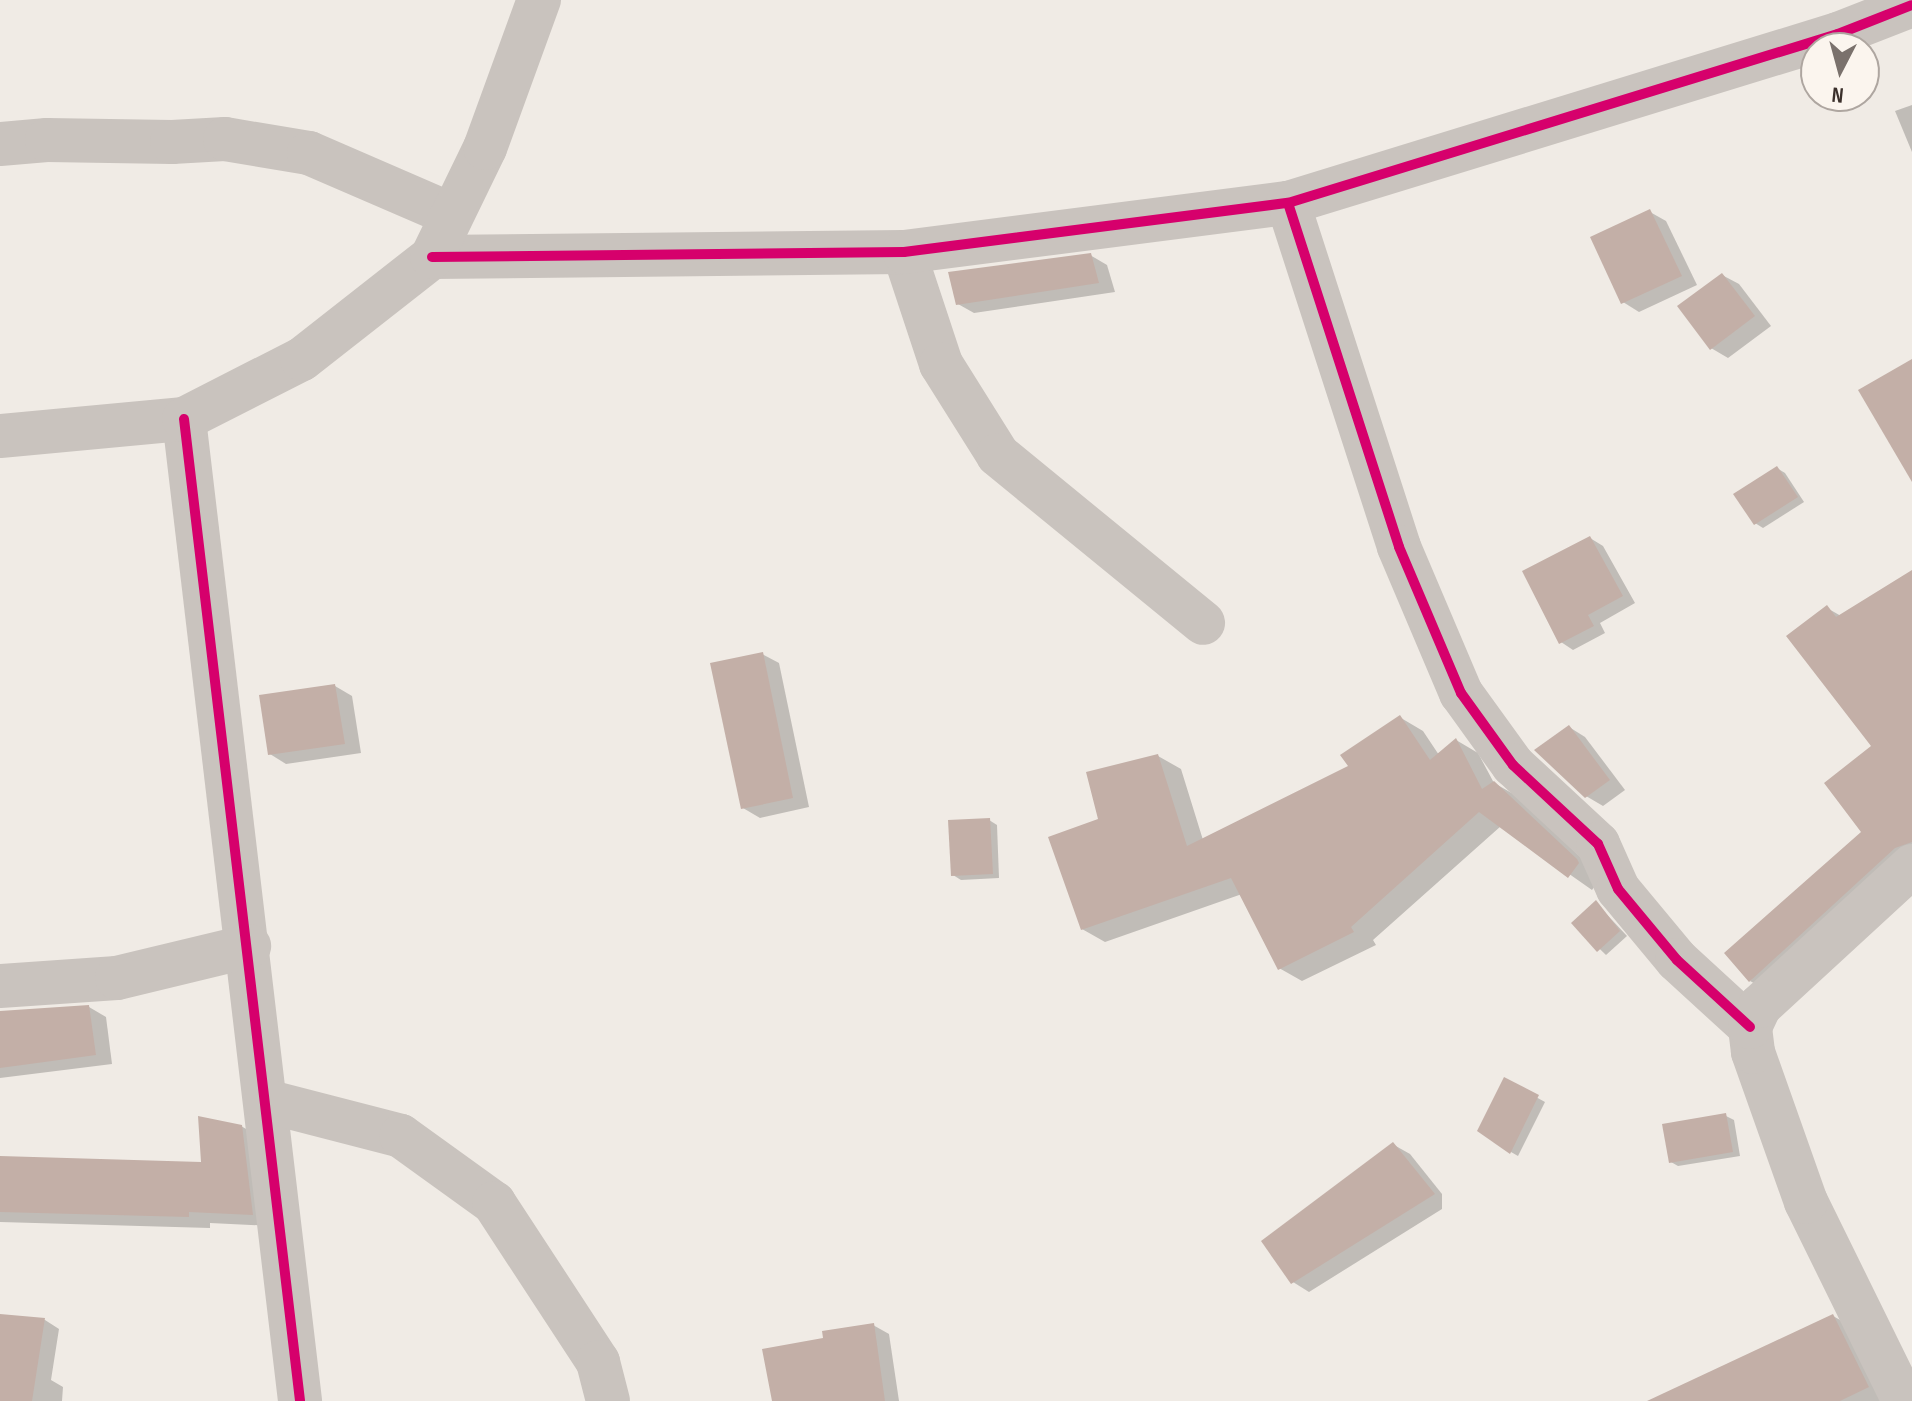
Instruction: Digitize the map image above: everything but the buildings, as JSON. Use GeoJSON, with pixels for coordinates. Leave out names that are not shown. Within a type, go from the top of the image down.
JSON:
{"type":"FeatureCollection","features":[{"type":"Feature","properties":{"kind":"street"},"geometry":{"type":"LineString","coordinates":[[0,436],[184,419],[302,359],[432,257],[450,214],[485,148],[539,0]]}},
{"type":"Feature","properties":{"kind":"street"},"geometry":{"type":"LineString","coordinates":[[432,257],[904,252],[1288,203],[1838,34],[1912,5]]}},
{"type":"Feature","properties":{"kind":"street"},"geometry":{"type":"LineString","coordinates":[[0,144],[47,140],[172,142],[225,139],[309,153],[450,214]]}},
{"type":"Feature","properties":{"kind":"street"},"geometry":{"type":"LineString","coordinates":[[1288,203],[1399,547],[1461,693],[1513,765],[1598,844],[1618,889],[1677,960],[1750,1027]]}},
{"type":"Feature","properties":{"kind":"street"},"geometry":{"type":"LineString","coordinates":[[904,252],[941,364],[998,455],[1203,623]]}},
{"type":"Feature","properties":{"kind":"street"},"geometry":{"type":"LineString","coordinates":[[184,419],[249,946],[300,1401]]}},
{"type":"Feature","properties":{"kind":"street"},"geometry":{"type":"LineString","coordinates":[[1904,1401],[1806,1202],[1753,1052],[1750,1027],[1760,1006],[1912,866]]}},
{"type":"Feature","properties":{"kind":"street"},"geometry":{"type":"LineString","coordinates":[[0,986],[117,978],[249,946]]}},
{"type":"Feature","properties":{"kind":"street"},"geometry":{"type":"LineString","coordinates":[[266,1101],[401,1136],[494,1203],[598,1362],[608,1401]]}},
{"type":"Feature","properties":{"kind":"cycle path"},"geometry":{"type":"LineString","coordinates":[[432,257],[904,252],[1288,203],[1838,34],[1912,5]]}},
{"type":"Feature","properties":{"kind":"cycle path"},"geometry":{"type":"LineString","coordinates":[[1288,203],[1399,547],[1461,693],[1513,765],[1598,844],[1618,889],[1677,960],[1750,1027]]}},
{"type":"Feature","properties":{"kind":"cycle path"},"geometry":{"type":"LineString","coordinates":[[184,419],[300,1401]]}}]}
